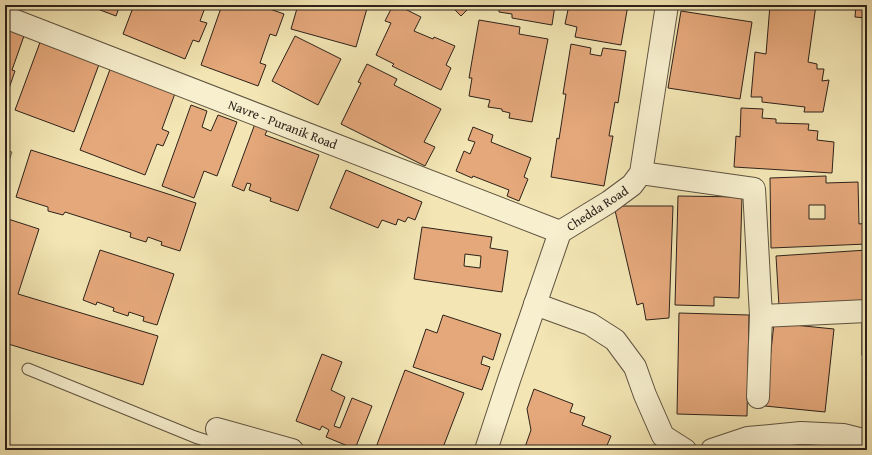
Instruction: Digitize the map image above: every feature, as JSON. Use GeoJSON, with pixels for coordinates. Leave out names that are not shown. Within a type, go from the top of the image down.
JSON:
{"type":"FeatureCollection","features":[{"type":"Feature","properties":{"kind":"street"},"geometry":{"type":"LineString","coordinates":[[667,5],[641,173],[754,189],[761,316],[758,397]]}},
{"type":"Feature","properties":{"kind":"street","name":"Navre - Puranik Road"},"geometry":{"type":"LineString","coordinates":[[5,17],[560,232]]}},
{"type":"Feature","properties":{"kind":"street","name":"Chedda Road"},"geometry":{"type":"LineString","coordinates":[[486,450],[560,232],[609,202],[632,185],[641,173]]}},
{"type":"Feature","properties":{"kind":"street"},"geometry":{"type":"LineString","coordinates":[[535,304],[590,324],[615,340],[635,367],[645,396],[663,436],[685,450]]}},
{"type":"Feature","properties":{"kind":"street"},"geometry":{"type":"LineString","coordinates":[[761,316],[867,311]]}},
{"type":"Feature","properties":{"kind":"street"},"geometry":{"type":"LineString","coordinates":[[217,429],[292,450]]}},
{"type":"Feature","properties":{"kind":"street"},"geometry":{"type":"LineString","coordinates":[[712,450],[748,438],[801,433],[843,436],[867,441]]}},
{"type":"Feature","properties":{"kind":"lane"},"geometry":{"type":"LineString","coordinates":[[28,369],[195,437],[235,450]]}},
{"type":"Feature","properties":{"kind":"green space"},"geometry":{"type":"Polygon","coordinates":[[[5,150],[12,152],[5,174],[5,150]]]}},
{"type":"Feature","properties":{"kind":"building"},"geometry":{"type":"Polygon","coordinates":[[[87,5],[120,5],[116,16],[87,5]]]}},
{"type":"Feature","properties":{"kind":"building"},"geometry":{"type":"Polygon","coordinates":[[[134,5],[206,5],[200,21],[207,23],[199,42],[193,40],[185,59],[123,34],[134,5]]]}},
{"type":"Feature","properties":{"kind":"building"},"geometry":{"type":"Polygon","coordinates":[[[222,5],[259,5],[284,14],[276,36],[270,34],[260,63],[266,65],[258,86],[201,65],[222,5]]]}},
{"type":"Feature","properties":{"kind":"building"},"geometry":{"type":"Polygon","coordinates":[[[298,5],[368,5],[356,47],[291,29],[298,5]]]}},
{"type":"Feature","properties":{"kind":"building"},"geometry":{"type":"Polygon","coordinates":[[[393,5],[397,5],[421,17],[414,31],[433,39],[434,37],[455,46],[446,65],[451,68],[441,90],[392,66],[394,64],[376,55],[391,23],[385,21],[393,5]]]}},
{"type":"Feature","properties":{"kind":"building"},"geometry":{"type":"Polygon","coordinates":[[[450,5],[472,5],[461,16],[450,5]]]}},
{"type":"Feature","properties":{"kind":"building"},"geometry":{"type":"Polygon","coordinates":[[[489,5],[555,5],[552,25],[512,18],[512,14],[499,12],[499,7],[489,5]]]}},
{"type":"Feature","properties":{"kind":"building"},"geometry":{"type":"Polygon","coordinates":[[[569,5],[628,5],[621,45],[575,37],[577,27],[565,24],[569,5]]]}},
{"type":"Feature","properties":{"kind":"building"},"geometry":{"type":"Polygon","coordinates":[[[770,5],[816,5],[808,62],[817,64],[817,69],[824,69],[822,81],[829,80],[823,112],[804,112],[805,107],[762,102],[762,97],[751,97],[755,52],[766,54],[770,5]]]}},
{"type":"Feature","properties":{"kind":"building"},"geometry":{"type":"Polygon","coordinates":[[[856,5],[867,5],[867,18],[855,17],[856,5]]]}},
{"type":"Feature","properties":{"kind":"building"},"geometry":{"type":"Polygon","coordinates":[[[681,11],[752,22],[740,99],[668,88],[681,11]]]}},
{"type":"Feature","properties":{"kind":"building"},"geometry":{"type":"Polygon","coordinates":[[[479,20],[520,27],[519,34],[548,39],[532,122],[509,118],[510,113],[502,111],[502,109],[488,107],[490,100],[469,96],[472,78],[469,78],[479,20]]]}},
{"type":"Feature","properties":{"kind":"building"},"geometry":{"type":"Polygon","coordinates":[[[5,26],[25,33],[12,70],[15,71],[7,94],[5,93],[5,26]]]}},
{"type":"Feature","properties":{"kind":"building"},"geometry":{"type":"Polygon","coordinates":[[[295,36],[341,59],[318,105],[272,81],[295,36]]]}},
{"type":"Feature","properties":{"kind":"building"},"geometry":{"type":"Polygon","coordinates":[[[42,37],[101,59],[74,132],[15,110],[42,37]]]}},
{"type":"Feature","properties":{"kind":"building"},"geometry":{"type":"Polygon","coordinates":[[[571,44],[591,48],[590,54],[601,56],[603,48],[626,51],[618,103],[615,102],[609,136],[613,136],[604,186],[551,177],[566,94],[563,94],[571,44]]]}},
{"type":"Feature","properties":{"kind":"building"},"geometry":{"type":"Polygon","coordinates":[[[112,64],[177,88],[162,129],[169,132],[163,146],[157,144],[145,175],[80,150],[112,64]]]}},
{"type":"Feature","properties":{"kind":"building"},"geometry":{"type":"Polygon","coordinates":[[[367,64],[397,79],[394,85],[441,109],[424,142],[435,147],[425,166],[341,124],[361,83],[358,82],[367,64]]]}},
{"type":"Feature","properties":{"kind":"building"},"geometry":{"type":"Polygon","coordinates":[[[191,105],[207,111],[202,127],[211,131],[218,115],[237,122],[217,176],[204,171],[194,198],[162,186],[191,105]]]}},
{"type":"Feature","properties":{"kind":"building"},"geometry":{"type":"Polygon","coordinates":[[[741,108],[763,109],[762,118],[776,119],[776,123],[809,124],[808,130],[818,131],[817,140],[834,142],[832,173],[734,167],[736,136],[740,137],[741,108]]]}},
{"type":"Feature","properties":{"kind":"building"},"geometry":{"type":"Polygon","coordinates":[[[256,121],[269,126],[265,135],[319,155],[298,211],[270,201],[271,198],[249,190],[251,184],[247,183],[244,191],[232,186],[256,121]]]}},
{"type":"Feature","properties":{"kind":"building"},"geometry":{"type":"Polygon","coordinates":[[[473,127],[493,135],[491,142],[531,158],[524,177],[528,179],[519,201],[507,196],[509,190],[456,171],[464,151],[470,154],[475,142],[468,140],[473,127]]]}},
{"type":"Feature","properties":{"kind":"building"},"geometry":{"type":"Polygon","coordinates":[[[31,150],[196,203],[180,251],[161,245],[162,242],[148,237],[146,242],[130,237],[131,233],[65,212],[63,215],[48,211],[48,207],[16,197],[31,150]]]}},
{"type":"Feature","properties":{"kind":"building"},"geometry":{"type":"Polygon","coordinates":[[[346,170],[422,202],[415,220],[408,217],[405,222],[398,219],[396,225],[382,220],[378,228],[330,208],[346,170]]]}},
{"type":"Feature","properties":{"kind":"building"},"geometry":{"type":"Polygon","coordinates":[[[826,176],[826,183],[858,182],[859,224],[867,223],[867,244],[771,248],[770,178],[826,176]],[[809,205],[809,219],[825,219],[825,205],[809,205]]]}},
{"type":"Feature","properties":{"kind":"building"},"geometry":{"type":"Polygon","coordinates":[[[678,196],[742,197],[739,298],[714,297],[714,306],[675,305],[678,196]]]}},
{"type":"Feature","properties":{"kind":"building"},"geometry":{"type":"Polygon","coordinates":[[[614,206],[673,206],[669,318],[646,320],[643,303],[637,305],[614,206]]]}},
{"type":"Feature","properties":{"kind":"building"},"geometry":{"type":"Polygon","coordinates":[[[5,218],[39,229],[18,294],[158,336],[143,385],[5,343],[5,328],[8,317],[5,316],[5,218]]]}},
{"type":"Feature","properties":{"kind":"building"},"geometry":{"type":"Polygon","coordinates":[[[422,227],[492,237],[490,248],[508,251],[502,292],[414,279],[422,227]],[[465,254],[464,266],[480,268],[481,256],[465,254]]]}},
{"type":"Feature","properties":{"kind":"building"},"geometry":{"type":"Polygon","coordinates":[[[100,250],[174,274],[157,325],[143,321],[144,317],[129,312],[128,316],[113,311],[114,308],[97,302],[96,305],[83,300],[100,250]]]}},
{"type":"Feature","properties":{"kind":"building"},"geometry":{"type":"Polygon","coordinates":[[[867,250],[867,300],[779,306],[776,256],[867,250]]]}},
{"type":"Feature","properties":{"kind":"building"},"geometry":{"type":"Polygon","coordinates":[[[679,313],[749,315],[747,416],[677,414],[679,313]]]}},
{"type":"Feature","properties":{"kind":"building"},"geometry":{"type":"Polygon","coordinates":[[[443,315],[501,334],[493,360],[483,356],[481,364],[490,367],[482,390],[413,367],[426,329],[437,333],[443,315]]]}},
{"type":"Feature","properties":{"kind":"building"},"geometry":{"type":"Polygon","coordinates":[[[774,323],[834,329],[825,412],[765,406],[774,323]]]}},
{"type":"Feature","properties":{"kind":"building"},"geometry":{"type":"Polygon","coordinates":[[[862,324],[867,324],[867,355],[862,355],[862,324]]]}},
{"type":"Feature","properties":{"kind":"building"},"geometry":{"type":"Polygon","coordinates":[[[322,354],[342,362],[331,390],[345,397],[334,426],[340,428],[352,398],[372,406],[355,449],[326,437],[329,430],[322,426],[320,430],[296,421],[322,354]]]}},
{"type":"Feature","properties":{"kind":"building"},"geometry":{"type":"Polygon","coordinates":[[[405,370],[464,393],[442,450],[375,450],[405,370]]]}},
{"type":"Feature","properties":{"kind":"building"},"geometry":{"type":"Polygon","coordinates":[[[534,389],[573,404],[570,412],[585,417],[582,425],[611,436],[605,450],[524,450],[531,430],[527,409],[534,389]]]}},
{"type":"Feature","properties":{"kind":"building"},"geometry":{"type":"Polygon","coordinates":[[[864,390],[867,390],[867,417],[866,417],[864,390]]]}},
{"type":"Feature","properties":{"kind":"building"},"geometry":{"type":"Polygon","coordinates":[[[767,440],[790,447],[789,450],[764,450],[767,440]]]}}]}
